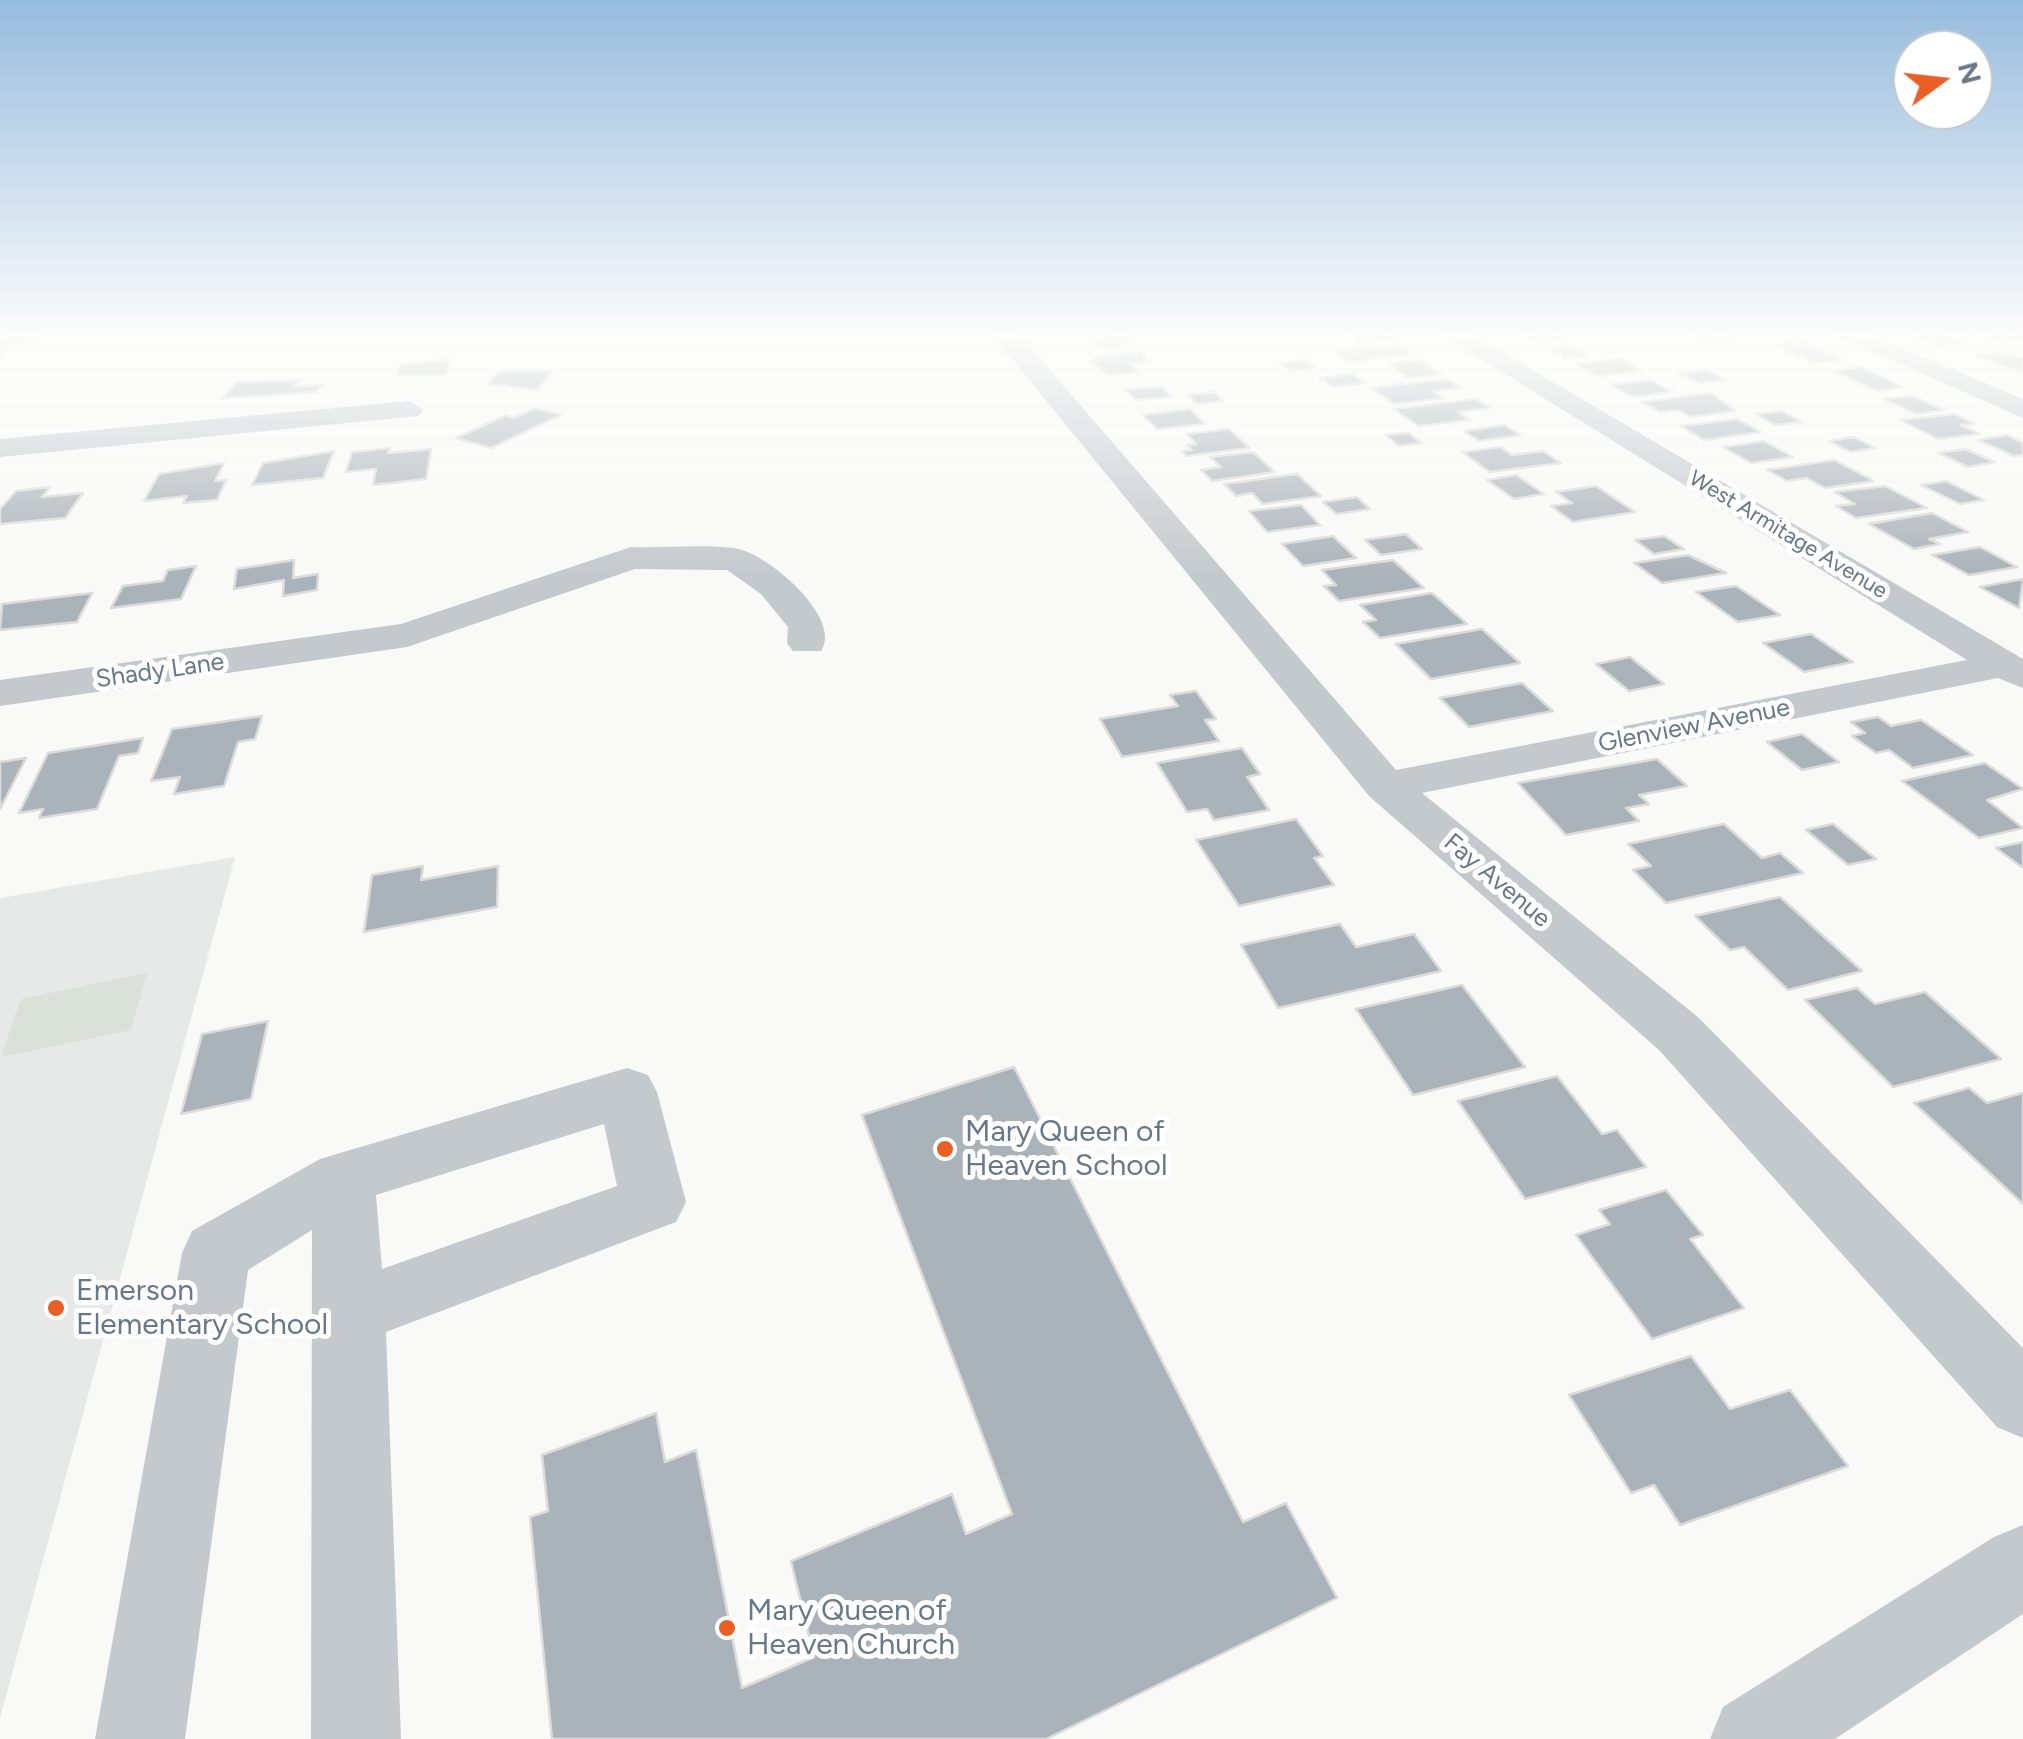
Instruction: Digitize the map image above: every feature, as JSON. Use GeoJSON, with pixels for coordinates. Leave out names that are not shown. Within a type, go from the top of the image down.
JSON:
{"type":"FeatureCollection","features":[{"type":"Feature","properties":{"kind":"street"},"geometry":{"type":"LineString","coordinates":[[0,448],[374,413]]}},
{"type":"Feature","properties":{"kind":"street","name":"Fay Avenue"},"geometry":{"type":"LineString","coordinates":[[1072,413],[1385,786],[1678,1034],[2023,1401]]}},
{"type":"Feature","properties":{"kind":"street","name":"West Armitage Avenue"},"geometry":{"type":"LineString","coordinates":[[1585,413],[2013,671]]}},
{"type":"Feature","properties":{"kind":"street","name":"Shady Lane"},"geometry":{"type":"LineString","coordinates":[[0,694],[407,634],[631,558],[735,559],[774,586],[808,626],[807,642]]}},
{"type":"Feature","properties":{"kind":"street","name":"Glenview Avenue"},"geometry":{"type":"LineString","coordinates":[[1385,786],[2013,671]]}},
{"type":"Feature","properties":{"kind":"street"},"geometry":{"type":"LineString","coordinates":[[140,1739],[216,1253],[343,1178],[627,1092],[652,1202],[350,1313]]}},
{"type":"Feature","properties":{"kind":"street"},"geometry":{"type":"LineString","coordinates":[[343,1178],[350,1313],[356,1739]]}},
{"type":"Feature","properties":{"kind":"street"},"geometry":{"type":"LineString","coordinates":[[1755,1739],[2023,1566]]}},
{"type":"Feature","properties":{"kind":"shaded area","name":"Emerson Elementary School"},"geometry":{"type":"Polygon","coordinates":[[[235,857],[0,1718],[0,898],[235,857]]]}},
{"type":"Feature","properties":{"kind":"shaded area"},"geometry":{"type":"Polygon","coordinates":[[[147,973],[131,1030],[1,1057],[21,999],[147,973]]]}},
{"type":"Feature","properties":{"kind":"building"},"geometry":{"type":"Polygon","coordinates":[[[524,413],[561,415],[491,448],[456,438],[506,415],[514,418],[524,413]]]}},
{"type":"Feature","properties":{"kind":"building"},"geometry":{"type":"Polygon","coordinates":[[[1194,413],[1205,424],[1157,429],[1143,415],[1194,413]]]}},
{"type":"Feature","properties":{"kind":"building"},"geometry":{"type":"Polygon","coordinates":[[[1400,413],[1460,413],[1469,420],[1419,426],[1400,413]]]}},
{"type":"Feature","properties":{"kind":"building"},"geometry":{"type":"Polygon","coordinates":[[[1684,413],[1720,413],[1691,417],[1684,413]]]}},
{"type":"Feature","properties":{"kind":"building"},"geometry":{"type":"Polygon","coordinates":[[[1786,413],[1802,422],[1775,425],[1755,414],[1786,413]]]}},
{"type":"Feature","properties":{"kind":"building"},"geometry":{"type":"Polygon","coordinates":[[[1955,414],[1975,424],[1961,425],[1980,434],[1938,439],[1900,420],[1955,414]]]}},
{"type":"Feature","properties":{"kind":"building"},"geometry":{"type":"Polygon","coordinates":[[[1737,419],[1761,432],[1704,440],[1681,426],[1737,419]]]}},
{"type":"Feature","properties":{"kind":"building"},"geometry":{"type":"Polygon","coordinates":[[[1505,425],[1520,435],[1479,441],[1464,431],[1505,425]]]}},
{"type":"Feature","properties":{"kind":"building"},"geometry":{"type":"Polygon","coordinates":[[[1229,429],[1250,448],[1186,456],[1182,451],[1192,450],[1187,445],[1196,444],[1187,434],[1229,429]]]}},
{"type":"Feature","properties":{"kind":"building"},"geometry":{"type":"Polygon","coordinates":[[[1409,433],[1421,443],[1398,446],[1386,435],[1409,433]]]}},
{"type":"Feature","properties":{"kind":"building"},"geometry":{"type":"Polygon","coordinates":[[[2007,435],[2023,443],[2023,455],[2014,456],[1978,440],[2007,435]]]}},
{"type":"Feature","properties":{"kind":"building"},"geometry":{"type":"Polygon","coordinates":[[[1854,437],[1875,448],[1850,452],[1829,441],[1854,437]]]}},
{"type":"Feature","properties":{"kind":"building"},"geometry":{"type":"Polygon","coordinates":[[[1764,441],[1793,457],[1751,463],[1723,447],[1764,441]]]}},
{"type":"Feature","properties":{"kind":"building"},"geometry":{"type":"Polygon","coordinates":[[[1501,447],[1512,455],[1543,451],[1561,463],[1490,472],[1462,452],[1501,447]]]}},
{"type":"Feature","properties":{"kind":"building"},"geometry":{"type":"Polygon","coordinates":[[[390,448],[388,453],[431,449],[426,479],[373,485],[376,469],[346,472],[352,452],[390,448]]]}},
{"type":"Feature","properties":{"kind":"building"},"geometry":{"type":"Polygon","coordinates":[[[1965,449],[1995,462],[1968,467],[1939,453],[1965,449]]]}},
{"type":"Feature","properties":{"kind":"building"},"geometry":{"type":"Polygon","coordinates":[[[334,451],[323,478],[252,485],[263,463],[334,451]]]}},
{"type":"Feature","properties":{"kind":"building"},"geometry":{"type":"Polygon","coordinates":[[[1253,452],[1275,472],[1212,481],[1201,470],[1221,467],[1210,457],[1253,452]]]}},
{"type":"Feature","properties":{"kind":"building"},"geometry":{"type":"Polygon","coordinates":[[[1834,460],[1874,481],[1825,488],[1807,478],[1787,481],[1767,470],[1834,460]]]}},
{"type":"Feature","properties":{"kind":"building"},"geometry":{"type":"Polygon","coordinates":[[[224,463],[215,481],[226,480],[217,500],[183,503],[187,496],[144,501],[159,474],[224,463]]]}},
{"type":"Feature","properties":{"kind":"building"},"geometry":{"type":"Polygon","coordinates":[[[1297,474],[1321,496],[1263,504],[1252,493],[1236,496],[1224,484],[1297,474]]]}},
{"type":"Feature","properties":{"kind":"building"},"geometry":{"type":"Polygon","coordinates":[[[1516,475],[1544,494],[1514,499],[1487,480],[1516,475]]]}},
{"type":"Feature","properties":{"kind":"building"},"geometry":{"type":"Polygon","coordinates":[[[1946,481],[1984,500],[1960,504],[1921,485],[1946,481]]]}},
{"type":"Feature","properties":{"kind":"building"},"geometry":{"type":"Polygon","coordinates":[[[1596,486],[1635,512],[1573,522],[1551,506],[1572,503],[1556,492],[1596,486]]]}},
{"type":"Feature","properties":{"kind":"building"},"geometry":{"type":"Polygon","coordinates":[[[1885,486],[1927,508],[1856,518],[1836,506],[1855,504],[1834,492],[1885,486]]]}},
{"type":"Feature","properties":{"kind":"building"},"geometry":{"type":"Polygon","coordinates":[[[50,487],[42,497],[83,493],[65,518],[0,524],[0,509],[16,491],[50,487]]]}},
{"type":"Feature","properties":{"kind":"building"},"geometry":{"type":"Polygon","coordinates":[[[1357,497],[1370,509],[1336,514],[1323,502],[1357,497]]]}},
{"type":"Feature","properties":{"kind":"building"},"geometry":{"type":"Polygon","coordinates":[[[1301,505],[1320,525],[1267,532],[1249,511],[1301,505]]]}},
{"type":"Feature","properties":{"kind":"building"},"geometry":{"type":"Polygon","coordinates":[[[1932,513],[1968,532],[1929,539],[1940,544],[1914,549],[1869,524],[1932,513]]]}},
{"type":"Feature","properties":{"kind":"building"},"geometry":{"type":"Polygon","coordinates":[[[1406,534],[1422,549],[1381,555],[1365,540],[1406,534]]]}},
{"type":"Feature","properties":{"kind":"building"},"geometry":{"type":"Polygon","coordinates":[[[1333,536],[1356,558],[1303,566],[1282,544],[1333,536]]]}},
{"type":"Feature","properties":{"kind":"building"},"geometry":{"type":"Polygon","coordinates":[[[1664,536],[1684,549],[1654,554],[1635,540],[1664,536]]]}},
{"type":"Feature","properties":{"kind":"building"},"geometry":{"type":"Polygon","coordinates":[[[1980,547],[2017,567],[1969,575],[1932,555],[1980,547]]]}},
{"type":"Feature","properties":{"kind":"building"},"geometry":{"type":"Polygon","coordinates":[[[1688,555],[1726,573],[1662,583],[1634,563],[1688,555]]]}},
{"type":"Feature","properties":{"kind":"building"},"geometry":{"type":"Polygon","coordinates":[[[294,560],[293,578],[318,574],[317,590],[283,596],[284,580],[234,589],[237,569],[294,560]]]}},
{"type":"Feature","properties":{"kind":"building"},"geometry":{"type":"Polygon","coordinates":[[[1393,560],[1424,588],[1339,601],[1324,586],[1336,585],[1322,570],[1393,560]]]}},
{"type":"Feature","properties":{"kind":"building"},"geometry":{"type":"Polygon","coordinates":[[[196,566],[181,599],[111,608],[123,586],[163,581],[168,570],[196,566]]]}},
{"type":"Feature","properties":{"kind":"building"},"geometry":{"type":"Polygon","coordinates":[[[2023,579],[2019,608],[1980,587],[2023,579]]]}},
{"type":"Feature","properties":{"kind":"building"},"geometry":{"type":"Polygon","coordinates":[[[1736,586],[1780,615],[1738,622],[1696,592],[1736,586]]]}},
{"type":"Feature","properties":{"kind":"building"},"geometry":{"type":"Polygon","coordinates":[[[92,593],[77,622],[0,630],[2,604],[92,593]]]}},
{"type":"Feature","properties":{"kind":"building"},"geometry":{"type":"Polygon","coordinates":[[[1432,593],[1467,624],[1380,638],[1363,622],[1376,620],[1360,605],[1432,593]]]}},
{"type":"Feature","properties":{"kind":"building"},"geometry":{"type":"Polygon","coordinates":[[[1482,629],[1520,663],[1431,679],[1396,644],[1482,629]]]}},
{"type":"Feature","properties":{"kind":"building"},"geometry":{"type":"Polygon","coordinates":[[[1811,634],[1853,662],[1804,672],[1763,643],[1811,634]]]}},
{"type":"Feature","properties":{"kind":"building"},"geometry":{"type":"Polygon","coordinates":[[[1630,657],[1664,684],[1629,691],[1596,664],[1630,657]]]}},
{"type":"Feature","properties":{"kind":"building"},"geometry":{"type":"Polygon","coordinates":[[[1522,683],[1553,711],[1469,727],[1440,698],[1522,683]]]}},
{"type":"Feature","properties":{"kind":"building"},"geometry":{"type":"Polygon","coordinates":[[[1196,691],[1216,719],[1205,720],[1219,741],[1122,757],[1100,719],[1178,706],[1170,695],[1196,691]]]}},
{"type":"Feature","properties":{"kind":"building"},"geometry":{"type":"Polygon","coordinates":[[[262,716],[255,739],[238,742],[224,786],[174,794],[180,777],[151,781],[172,729],[262,716]]]}},
{"type":"Feature","properties":{"kind":"building"},"geometry":{"type":"Polygon","coordinates":[[[1878,717],[1891,726],[1921,720],[1973,755],[1913,768],[1889,750],[1876,753],[1852,736],[1865,733],[1851,722],[1878,717]]]}},
{"type":"Feature","properties":{"kind":"building"},"geometry":{"type":"Polygon","coordinates":[[[1802,734],[1839,762],[1802,770],[1767,742],[1802,734]]]}},
{"type":"Feature","properties":{"kind":"building"},"geometry":{"type":"Polygon","coordinates":[[[143,738],[138,753],[119,756],[97,809],[39,818],[43,809],[19,813],[48,753],[143,738]]]}},
{"type":"Feature","properties":{"kind":"building"},"geometry":{"type":"Polygon","coordinates":[[[1242,748],[1260,774],[1247,777],[1269,810],[1214,820],[1207,809],[1187,812],[1157,763],[1242,748]]]}},
{"type":"Feature","properties":{"kind":"building"},"geometry":{"type":"Polygon","coordinates":[[[26,758],[0,809],[0,762],[26,758]]]}},
{"type":"Feature","properties":{"kind":"building"},"geometry":{"type":"Polygon","coordinates":[[[1657,759],[1687,786],[1639,795],[1649,804],[1626,808],[1639,821],[1566,835],[1518,783],[1657,759]]]}},
{"type":"Feature","properties":{"kind":"building"},"geometry":{"type":"Polygon","coordinates":[[[1985,763],[2023,789],[1987,800],[2023,828],[1979,838],[1902,781],[1985,763]]]}},
{"type":"Feature","properties":{"kind":"building"},"geometry":{"type":"Polygon","coordinates":[[[1296,819],[1323,856],[1314,858],[1334,885],[1239,906],[1196,840],[1296,819]]]}},
{"type":"Feature","properties":{"kind":"building"},"geometry":{"type":"Polygon","coordinates":[[[1724,824],[1762,858],[1780,853],[1803,873],[1666,903],[1633,870],[1651,866],[1628,844],[1724,824]]]}},
{"type":"Feature","properties":{"kind":"building"},"geometry":{"type":"Polygon","coordinates":[[[1833,824],[1876,859],[1848,865],[1806,830],[1833,824]]]}},
{"type":"Feature","properties":{"kind":"building"},"geometry":{"type":"Polygon","coordinates":[[[2023,842],[2023,868],[1996,848],[2023,842]]]}},
{"type":"Feature","properties":{"kind":"building"},"geometry":{"type":"Polygon","coordinates":[[[423,866],[421,880],[498,866],[497,907],[364,932],[372,875],[423,866]]]}},
{"type":"Feature","properties":{"kind":"building"},"geometry":{"type":"Polygon","coordinates":[[[1780,897],[1862,971],[1788,990],[1744,947],[1730,950],[1695,916],[1780,897]]]}},
{"type":"Feature","properties":{"kind":"building"},"geometry":{"type":"Polygon","coordinates":[[[1340,924],[1356,947],[1414,934],[1441,971],[1278,1008],[1241,945],[1340,924]]]}},
{"type":"Feature","properties":{"kind":"building"},"geometry":{"type":"Polygon","coordinates":[[[1462,985],[1525,1067],[1413,1095],[1356,1009],[1462,985]]]}},
{"type":"Feature","properties":{"kind":"building"},"geometry":{"type":"Polygon","coordinates":[[[1857,988],[1875,1004],[1925,992],[2001,1059],[1893,1087],[1805,1000],[1857,988]]]}},
{"type":"Feature","properties":{"kind":"building"},"geometry":{"type":"Polygon","coordinates":[[[268,1021],[251,1099],[181,1114],[202,1034],[268,1021]]]}},
{"type":"Feature","properties":{"kind":"building"},"geometry":{"type":"Polygon","coordinates":[[[1014,1067],[1243,1522],[1286,1503],[1337,1598],[1046,1739],[552,1739],[530,1517],[548,1511],[542,1455],[656,1413],[665,1462],[696,1450],[742,1688],[814,1657],[791,1561],[952,1494],[966,1534],[1012,1514],[862,1115],[1014,1067]]]}},
{"type":"Feature","properties":{"kind":"building"},"geometry":{"type":"Polygon","coordinates":[[[1557,1076],[1602,1134],[1617,1130],[1646,1167],[1525,1199],[1458,1101],[1557,1076]]]}},
{"type":"Feature","properties":{"kind":"building"},"geometry":{"type":"Polygon","coordinates":[[[1969,1088],[1987,1103],[2023,1093],[2023,1204],[1914,1103],[1969,1088]]]}},
{"type":"Feature","properties":{"kind":"building"},"geometry":{"type":"Polygon","coordinates":[[[1666,1190],[1703,1235],[1690,1239],[1744,1308],[1652,1339],[1576,1235],[1610,1224],[1599,1210],[1666,1190]]]}},
{"type":"Feature","properties":{"kind":"building"},"geometry":{"type":"Polygon","coordinates":[[[1691,1356],[1730,1409],[1790,1390],[1848,1466],[1680,1525],[1654,1485],[1631,1493],[1569,1395],[1691,1356]]]}},
{"type":"Feature","properties":{"kind":"place","name":"Mary Queen of Heaven School"},"geometry":{"type":"Point","coordinates":[945,1149]}},
{"type":"Feature","properties":{"kind":"place","name":"Emerson Elementary School"},"geometry":{"type":"Point","coordinates":[56,1308]}},
{"type":"Feature","properties":{"kind":"place","name":"Mary Queen of Heaven Church"},"geometry":{"type":"Point","coordinates":[727,1628]}}]}
